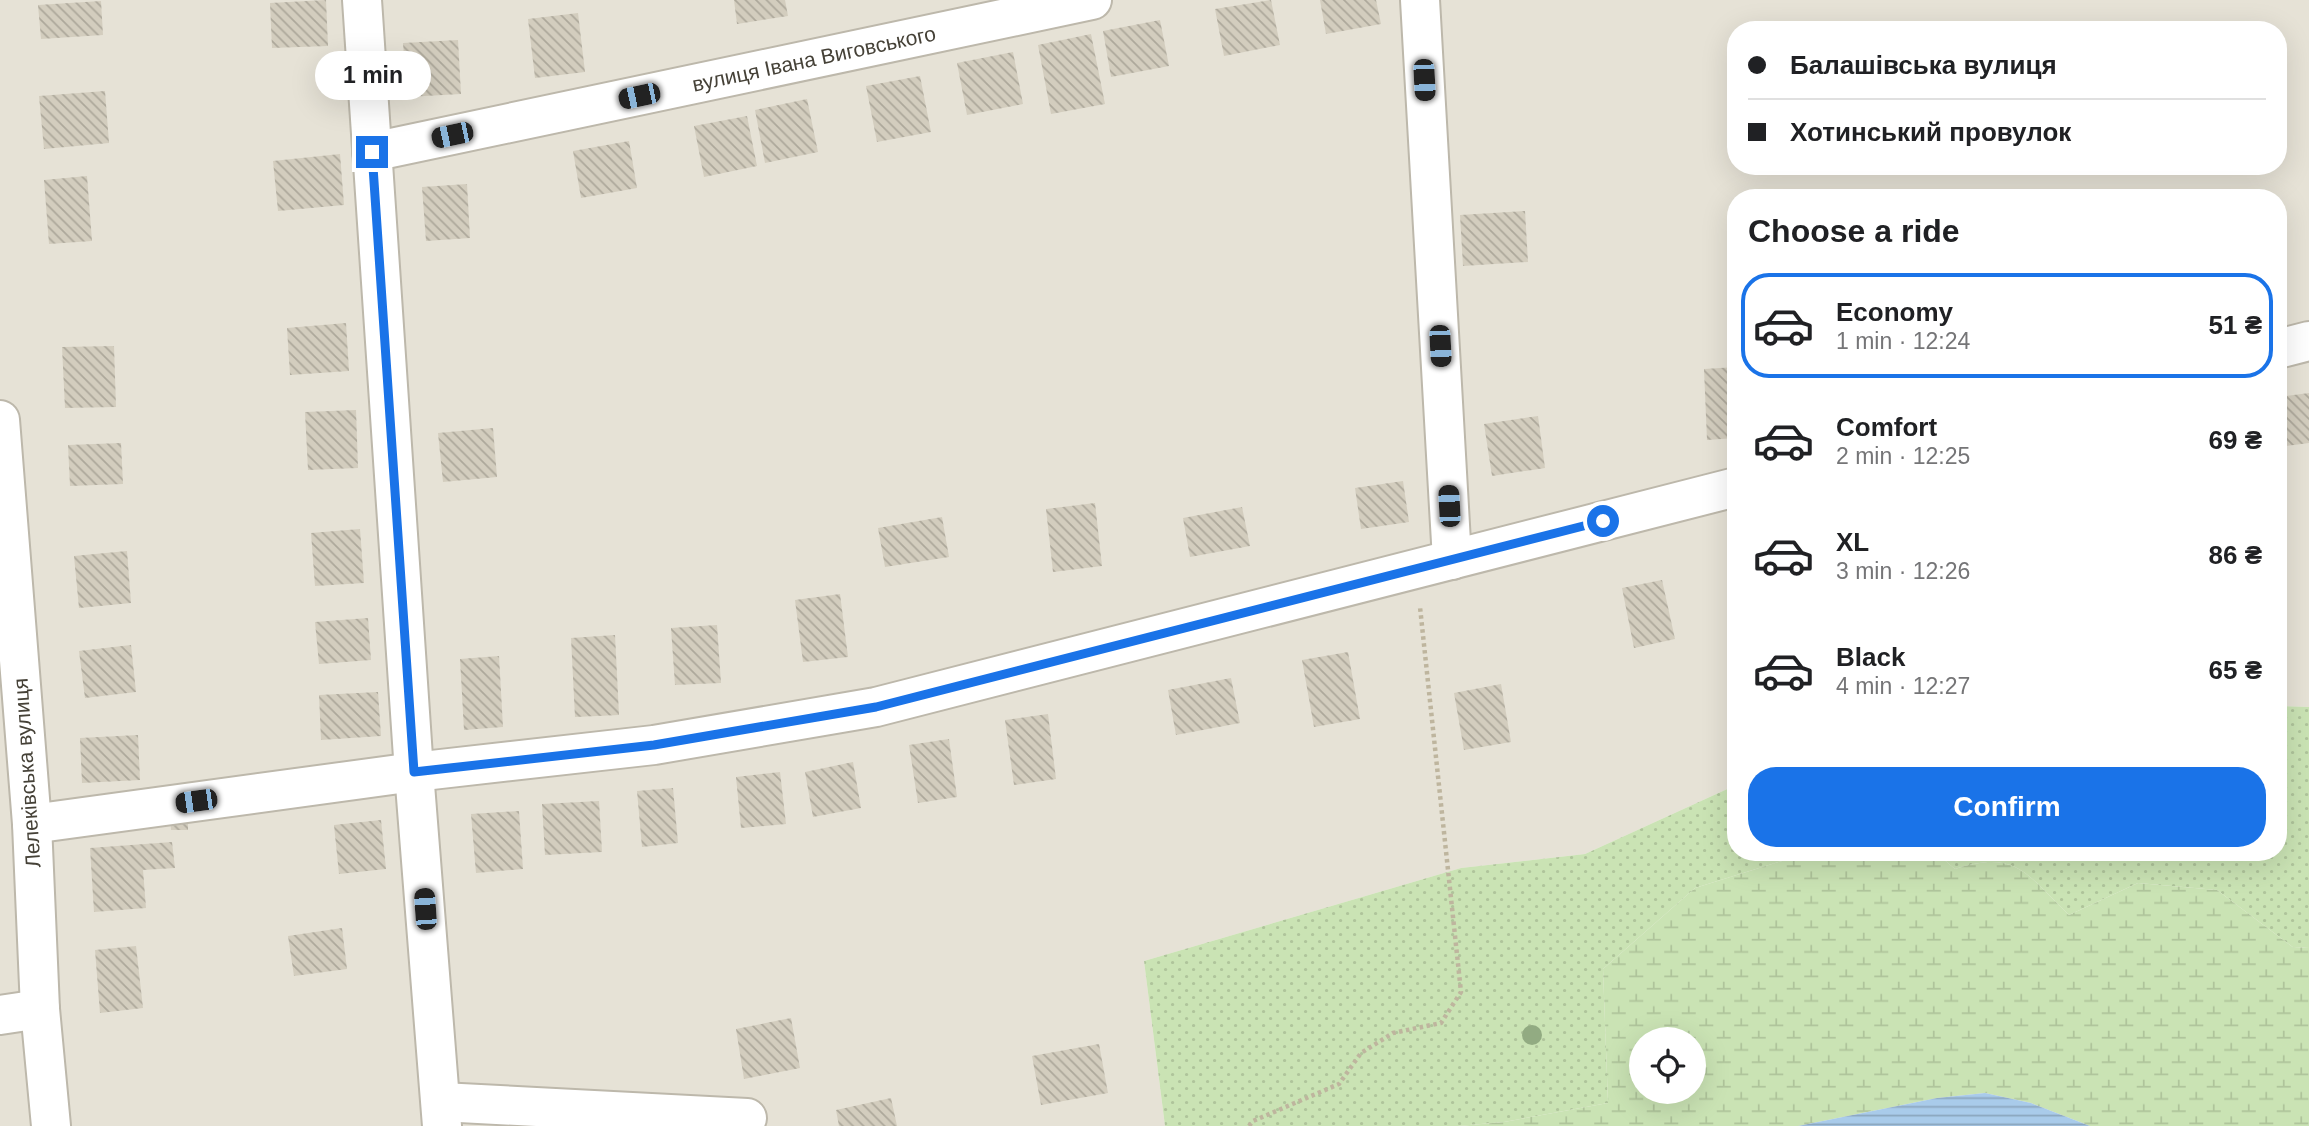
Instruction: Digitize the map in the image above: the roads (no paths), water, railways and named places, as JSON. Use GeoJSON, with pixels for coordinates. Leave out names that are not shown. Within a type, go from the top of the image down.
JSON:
{"type":"FeatureCollection","features":[{"type":"Feature","properties":{"kind":"street"},"geometry":{"type":"LineString","coordinates":[[362,0],[414,772],[442,1114],[747,1118]]}},
{"type":"Feature","properties":{"kind":"street","name":"вулиця Івана Виговського"},"geometry":{"type":"LineString","coordinates":[[372,152],[1092,0]]}},
{"type":"Feature","properties":{"kind":"street"},"geometry":{"type":"LineString","coordinates":[[1420,0],[1452,559]]}},
{"type":"Feature","properties":{"kind":"street"},"geometry":{"type":"LineString","coordinates":[[2287,347],[2309,341]]}},
{"type":"Feature","properties":{"kind":"street","name":"Лелеківська вулиця"},"geometry":{"type":"LineString","coordinates":[[0,420],[32,824],[40,1009],[51,1126]]}},
{"type":"Feature","properties":{"kind":"street"},"geometry":{"type":"LineString","coordinates":[[32,824],[414,772],[654,745],[876,707],[1727,488]]}},
{"type":"Feature","properties":{"kind":"street"},"geometry":{"type":"LineString","coordinates":[[0,1015],[40,1009]]}},
{"type":"Feature","properties":{"kind":"water"},"geometry":{"type":"Polygon","coordinates":[[[1985,1093],[2031,1103],[2090,1126],[1798,1126],[1937,1098],[1985,1093]]]}}]}
